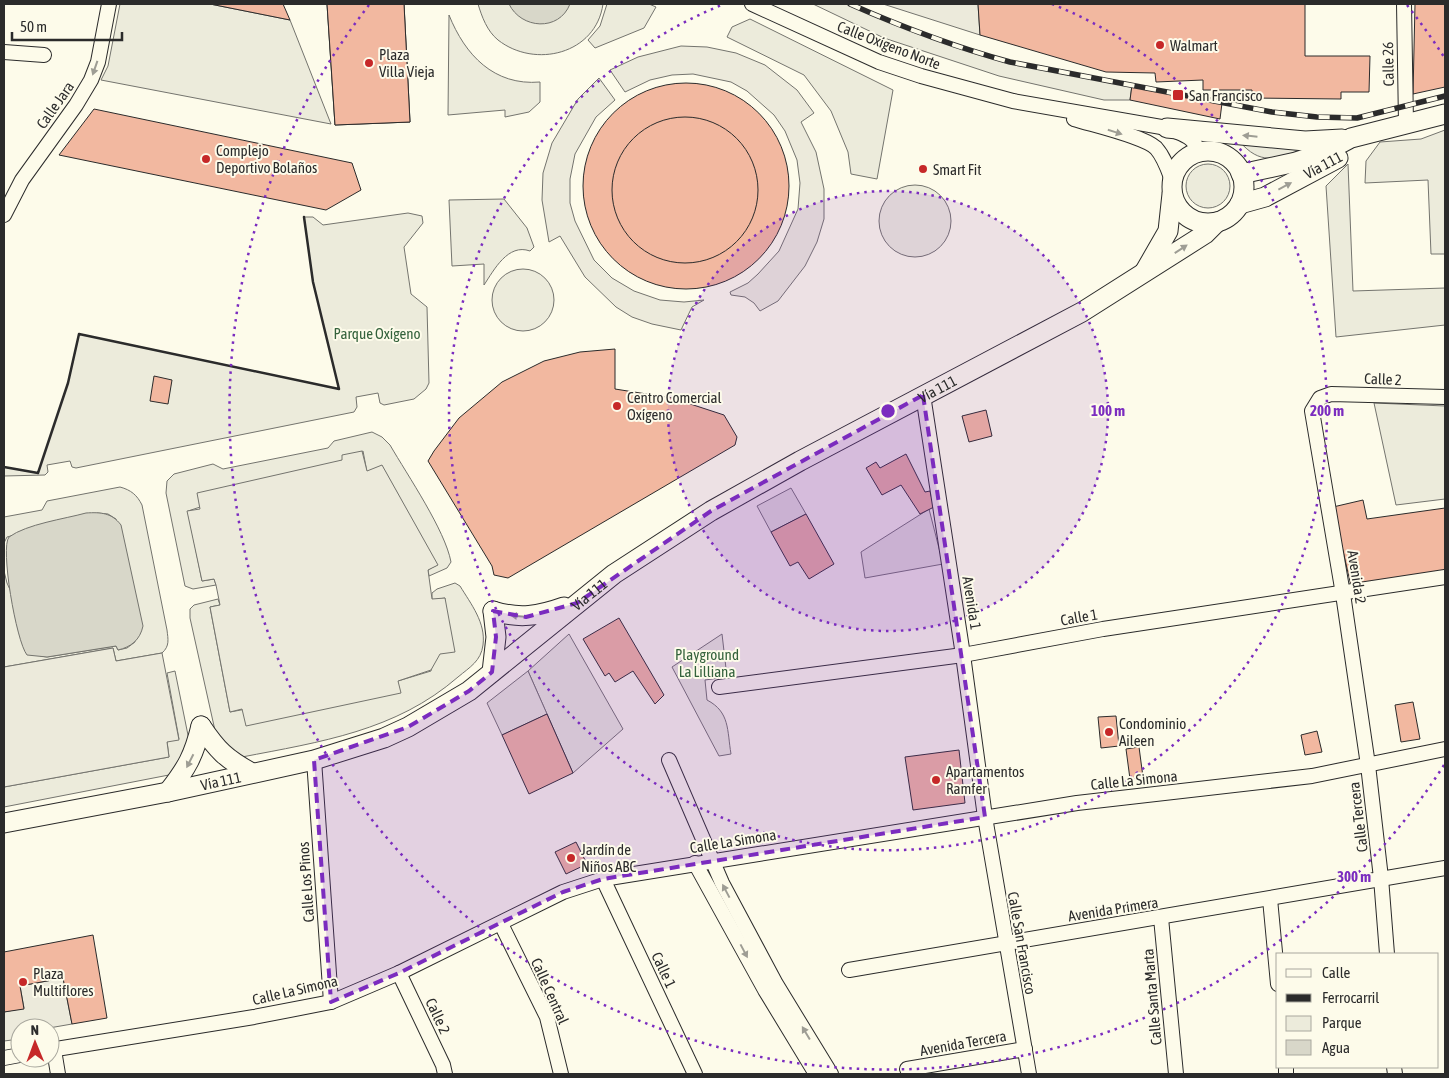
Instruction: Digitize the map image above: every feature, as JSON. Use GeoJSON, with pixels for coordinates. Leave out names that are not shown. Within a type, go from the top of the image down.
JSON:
{"type":"FeatureCollection","features":[{"type":"Feature","properties":{"kind":"main road","name":"Vía 111"},"geometry":{"type":"LineString","coordinates":[[1242,174],[1296,162],[1324,153],[1351,138],[1445,114]]}},
{"type":"Feature","properties":{"kind":"main road","name":"Vía 111"},"geometry":{"type":"LineString","coordinates":[[1240,204],[1266,197],[1406,123]]}},
{"type":"Feature","properties":{"kind":"main road"},"geometry":{"type":"LineString","coordinates":[[1167,128],[1305,142],[1351,138]]}},
{"type":"Feature","properties":{"kind":"main road"},"geometry":{"type":"LineString","coordinates":[[1209,151],[1229,158],[1242,174],[1244,184],[1240,204],[1228,217],[1217,222],[1199,222],[1183,214],[1176,205],[1172,187],[1184,159],[1198,152],[1209,151]]}},
{"type":"Feature","properties":{"kind":"main road","name":"Vía 111"},"geometry":{"type":"LineString","coordinates":[[1143,274],[1168,231],[1172,187]]}},
{"type":"Feature","properties":{"kind":"main road","name":"Vía 111"},"geometry":{"type":"LineString","coordinates":[[4,822],[168,792],[252,772],[314,760],[384,738],[408,727],[470,691],[577,603],[656,545],[711,511],[923,395],[1082,312],[1205,234],[1217,222]]}},
{"type":"Feature","properties":{"kind":"main road"},"geometry":{"type":"LineString","coordinates":[[492,672],[496,637],[493,611],[526,617],[544,614],[577,603]]}},
{"type":"Feature","properties":{"kind":"main road"},"geometry":{"type":"LineString","coordinates":[[168,792],[189,765],[195,751],[201,726],[215,748],[228,760],[252,772]]}},
{"type":"Feature","properties":{"kind":"street","name":"Calle Jara"},"geometry":{"type":"LineString","coordinates":[[4,215],[22,180],[76,105],[91,80],[98,62],[109,4]]}},
{"type":"Feature","properties":{"kind":"street","name":"Calle Oxígeno Norte"},"geometry":{"type":"LineString","coordinates":[[752,4],[879,62],[921,76],[1019,102],[1144,141],[1155,148],[1163,158],[1172,187]]}},
{"type":"Feature","properties":{"kind":"street","name":"Calle 26"},"geometry":{"type":"LineString","coordinates":[[1404,4],[1406,123]]}},
{"type":"Feature","properties":{"kind":"street"},"geometry":{"type":"LineString","coordinates":[[4,52],[44,55]]}},
{"type":"Feature","properties":{"kind":"street","name":"Calle Oxígeno Norte"},"geometry":{"type":"LineString","coordinates":[[1019,102],[1167,128],[1186,135],[1197,145],[1198,152]]}},
{"type":"Feature","properties":{"kind":"street","name":"Calle 2"},"geometry":{"type":"LineString","coordinates":[[1320,398],[1331,394],[1445,398]]}},
{"type":"Feature","properties":{"kind":"street","name":"Avenida 1"},"geometry":{"type":"LineString","coordinates":[[923,395],[964,655],[985,817]]}},
{"type":"Feature","properties":{"kind":"street","name":"Avenida 2"},"geometry":{"type":"LineString","coordinates":[[1320,398],[1314,406],[1312,416],[1343,594],[1368,765]]}},
{"type":"Feature","properties":{"kind":"street","name":"Calle 1"},"geometry":{"type":"LineString","coordinates":[[718,687],[964,655],[1103,629],[1445,577]]}},
{"type":"Feature","properties":{"kind":"street","name":"Calle La Simona"},"geometry":{"type":"LineString","coordinates":[[60,1049],[254,1018],[331,1002],[400,973],[563,892],[603,879],[1077,803],[1312,776],[1445,749]]}},
{"type":"Feature","properties":{"kind":"street","name":"Calle Los Pinos"},"geometry":{"type":"LineString","coordinates":[[314,760],[331,1002]]}},
{"type":"Feature","properties":{"kind":"street"},"geometry":{"type":"LineString","coordinates":[[669,760],[722,883],[776,984],[831,1074]]}},
{"type":"Feature","properties":{"kind":"street","name":"Calle Tercera"},"geometry":{"type":"LineString","coordinates":[[1368,765],[1382,878],[1386,953]]}},
{"type":"Feature","properties":{"kind":"street","name":"Calle San Francisco"},"geometry":{"type":"LineString","coordinates":[[985,817],[1005,943],[1029,1074]]}},
{"type":"Feature","properties":{"kind":"street"},"geometry":{"type":"LineString","coordinates":[[695,863],[765,990],[816,1074]]}},
{"type":"Feature","properties":{"kind":"street","name":"Avenida Primera"},"geometry":{"type":"LineString","coordinates":[[849,970],[1445,868]]}},
{"type":"Feature","properties":{"kind":"street","name":"Calle 1"},"geometry":{"type":"LineString","coordinates":[[603,879],[695,1074]]}},
{"type":"Feature","properties":{"kind":"street"},"geometry":{"type":"LineString","coordinates":[[1270,899],[1276,963]]}},
{"type":"Feature","properties":{"kind":"street","name":"Calle Santa Marta"},"geometry":{"type":"LineString","coordinates":[[1161,918],[1176,1074]]}},
{"type":"Feature","properties":{"kind":"street","name":"Calle Central"},"geometry":{"type":"LineString","coordinates":[[501,924],[548,1018],[561,1074]]}},
{"type":"Feature","properties":{"kind":"street","name":"Calle 2"},"geometry":{"type":"LineString","coordinates":[[400,973],[443,1065],[445,1074]]}},
{"type":"Feature","properties":{"kind":"street","name":"Avenida Tercera"},"geometry":{"type":"LineString","coordinates":[[907,1069],[1024,1050]]}},
{"type":"Feature","properties":{"kind":"highlighted area"},"geometry":{"type":"Polygon","coordinates":[[[923,395],[985,817],[603,879],[563,892],[399,973],[331,1002],[314,760],[408,727],[469,691],[492,672],[496,637],[493,611],[526,617],[577,603],[711,511],[923,395]]]}},
{"type":"Feature","properties":{"kind":"green space"},"geometry":{"type":"Polygon","coordinates":[[[120,4],[210,4],[290,20],[331,124],[101,80],[108,66],[120,4]]]}},
{"type":"Feature","properties":{"kind":"green space"},"geometry":{"type":"Polygon","coordinates":[[[478,4],[603,4],[598,21],[589,35],[576,45],[562,52],[546,55],[529,54],[513,49],[498,40],[483,19],[478,4]]]}},
{"type":"Feature","properties":{"kind":"green space"},"geometry":{"type":"Polygon","coordinates":[[[607,4],[649,4],[656,7],[644,28],[595,48],[588,40],[600,26],[607,4]]]}},
{"type":"Feature","properties":{"kind":"green space"},"geometry":{"type":"Polygon","coordinates":[[[813,4],[850,4],[893,23],[968,51],[1010,62],[1132,85],[1130,100],[1104,100],[999,76],[884,38],[813,4]]]}},
{"type":"Feature","properties":{"kind":"green space"},"geometry":{"type":"Polygon","coordinates":[[[449,15],[464,43],[483,65],[509,79],[524,82],[540,82],[540,102],[529,112],[505,117],[505,110],[448,115],[449,15]]]}},
{"type":"Feature","properties":{"kind":"green space"},"geometry":{"type":"Polygon","coordinates":[[[750,19],[893,90],[877,179],[851,174],[848,152],[831,111],[804,75],[727,37],[732,27],[750,19]]]}},
{"type":"Feature","properties":{"kind":"green space"},"geometry":{"type":"Polygon","coordinates":[[[1445,130],[1445,254],[1431,254],[1428,180],[1365,183],[1366,161],[1380,142],[1421,139],[1445,130]]]}},
{"type":"Feature","properties":{"kind":"green space"},"geometry":{"type":"Polygon","coordinates":[[[1239,141],[1306,147],[1303,152],[1268,158],[1254,154],[1239,141]]]}},
{"type":"Feature","properties":{"kind":"green space"},"geometry":{"type":"Polygon","coordinates":[[[1204,164],[1212,164],[1224,170],[1230,186],[1224,202],[1212,208],[1204,208],[1192,202],[1186,190],[1186,182],[1192,170],[1204,164]]]}},
{"type":"Feature","properties":{"kind":"green space"},"geometry":{"type":"Polygon","coordinates":[[[1348,164],[1353,291],[1445,288],[1445,325],[1336,337],[1326,186],[1348,164]]]}},
{"type":"Feature","properties":{"kind":"green space"},"geometry":{"type":"Polygon","coordinates":[[[915,185],[935,191],[945,201],[951,221],[945,241],[935,251],[915,257],[895,251],[885,241],[879,221],[885,201],[895,191],[915,185]]]}},
{"type":"Feature","properties":{"kind":"green space"},"geometry":{"type":"Polygon","coordinates":[[[504,199],[527,228],[534,247],[530,251],[522,250],[508,254],[502,259],[484,285],[484,264],[452,266],[449,200],[504,199]]]}},
{"type":"Feature","properties":{"kind":"green space","name":"Parque Oxígeno"},"geometry":{"type":"Polygon","coordinates":[[[408,213],[422,216],[423,223],[404,247],[411,294],[427,307],[429,383],[426,389],[414,399],[384,405],[380,403],[378,393],[356,397],[357,407],[354,412],[76,468],[72,467],[70,461],[47,465],[48,472],[45,475],[4,476],[4,467],[38,473],[68,383],[79,334],[339,389],[313,282],[304,217],[313,217],[323,225],[408,213]]]}},
{"type":"Feature","properties":{"kind":"green space"},"geometry":{"type":"Polygon","coordinates":[[[517,269],[529,269],[545,278],[552,288],[554,300],[552,312],[545,322],[529,331],[517,331],[506,326],[497,317],[492,306],[492,294],[497,283],[506,274],[517,269]]]}},
{"type":"Feature","properties":{"kind":"green space"},"geometry":{"type":"Polygon","coordinates":[[[1374,403],[1445,406],[1445,499],[1396,505],[1374,403]]]}},
{"type":"Feature","properties":{"kind":"green space"},"geometry":{"type":"Polygon","coordinates":[[[372,432],[382,437],[390,445],[434,519],[451,562],[447,568],[429,576],[428,570],[437,565],[382,466],[367,472],[363,451],[343,460],[188,511],[202,581],[214,579],[216,585],[193,589],[185,586],[166,493],[167,481],[174,474],[213,464],[223,469],[328,448],[334,441],[372,432]]]}},
{"type":"Feature","properties":{"kind":"green space"},"geometry":{"type":"Polygon","coordinates":[[[120,487],[133,493],[142,505],[167,630],[168,642],[166,648],[162,653],[116,661],[113,648],[4,667],[4,571],[7,583],[40,656],[47,657],[116,646],[118,650],[127,648],[135,642],[116,519],[108,514],[97,513],[7,537],[4,543],[4,517],[42,510],[47,501],[120,487]]]}},
{"type":"Feature","properties":{"kind":"green space"},"geometry":{"type":"Polygon","coordinates":[[[455,583],[460,586],[480,621],[483,637],[482,651],[474,663],[434,695],[409,710],[356,732],[300,746],[242,757],[231,755],[216,735],[190,618],[190,609],[194,605],[218,599],[220,605],[210,607],[230,712],[398,681],[431,671],[445,598],[432,600],[432,593],[437,589],[455,583]]]}},
{"type":"Feature","properties":{"kind":"green space"},"geometry":{"type":"Polygon","coordinates":[[[569,634],[623,729],[573,773],[528,671],[569,634]]]}},
{"type":"Feature","properties":{"kind":"green space","name":"Playground La Lilliana"},"geometry":{"type":"Polygon","coordinates":[[[722,634],[727,677],[705,680],[707,700],[720,710],[728,730],[731,754],[719,756],[672,667],[722,634]]]}},
{"type":"Feature","properties":{"kind":"green space"},"geometry":{"type":"Polygon","coordinates":[[[175,671],[190,745],[174,774],[4,807],[4,787],[169,757],[167,741],[179,739],[167,673],[175,671]]]}},
{"type":"Feature","properties":{"kind":"shaded area"},"geometry":{"type":"Polygon","coordinates":[[[883,4],[978,4],[980,35],[883,4]]]}},
{"type":"Feature","properties":{"kind":"shaded area"},"geometry":{"type":"Polygon","coordinates":[[[681,46],[707,47],[736,53],[765,65],[797,90],[814,113],[801,122],[816,152],[824,189],[824,219],[817,242],[805,266],[778,301],[760,311],[754,303],[745,297],[731,295],[730,292],[748,283],[779,251],[798,209],[800,183],[797,160],[785,131],[774,115],[747,91],[731,82],[693,74],[672,75],[650,80],[625,92],[610,70],[638,57],[681,46]]]}},
{"type":"Feature","properties":{"kind":"shaded area"},"geometry":{"type":"Polygon","coordinates":[[[599,78],[615,100],[596,117],[575,154],[570,179],[570,203],[575,221],[594,260],[612,278],[634,291],[660,300],[684,302],[704,300],[692,307],[681,330],[652,324],[632,317],[616,307],[585,277],[560,236],[549,242],[542,200],[543,173],[552,143],[578,99],[599,78]]]}},
{"type":"Feature","properties":{"kind":"shaded area"},"geometry":{"type":"Polygon","coordinates":[[[362,451],[367,471],[382,465],[438,565],[428,570],[432,599],[445,598],[455,652],[440,654],[431,670],[398,681],[401,693],[246,726],[242,709],[230,712],[210,607],[220,605],[216,585],[214,579],[202,581],[187,511],[200,509],[197,493],[342,460],[342,455],[362,451]]]}},
{"type":"Feature","properties":{"kind":"shaded area"},"geometry":{"type":"Polygon","coordinates":[[[791,488],[806,514],[771,532],[757,506],[791,488]]]}},
{"type":"Feature","properties":{"kind":"shaded area"},"geometry":{"type":"Polygon","coordinates":[[[929,509],[943,564],[865,578],[861,552],[929,509]]]}},
{"type":"Feature","properties":{"kind":"shaded area"},"geometry":{"type":"Polygon","coordinates":[[[113,648],[116,661],[162,653],[179,740],[167,742],[169,757],[4,787],[4,667],[113,648]]]}},
{"type":"Feature","properties":{"kind":"shaded area"},"geometry":{"type":"Polygon","coordinates":[[[528,671],[547,714],[502,735],[487,703],[528,671]]]}},
{"type":"Feature","properties":{"kind":"shaded area"},"geometry":{"type":"Polygon","coordinates":[[[63,978],[72,1024],[60,1026],[60,1018],[10,1018],[10,1040],[4,1041],[4,1012],[24,1008],[20,986],[63,978]]]}},
{"type":"Feature","properties":{"kind":"water"},"geometry":{"type":"Polygon","coordinates":[[[509,4],[570,4],[565,13],[558,19],[540,24],[522,18],[509,4]]]}},
{"type":"Feature","properties":{"kind":"water"},"geometry":{"type":"Polygon","coordinates":[[[86,513],[106,514],[114,518],[121,525],[143,626],[142,631],[134,642],[118,650],[116,646],[47,657],[27,655],[18,632],[10,594],[6,558],[9,537],[35,525],[86,513]]]}},
{"type":"Feature","properties":{"kind":"building"},"geometry":{"type":"Polygon","coordinates":[[[210,4],[283,4],[290,20],[210,4]]]}},
{"type":"Feature","properties":{"kind":"building","name":"Plaza Villa Vieja"},"geometry":{"type":"Polygon","coordinates":[[[327,4],[404,4],[410,122],[335,125],[327,4]]]}},
{"type":"Feature","properties":{"kind":"building","name":"Plaza Villa Vieja"},"geometry":{"type":"Polygon","coordinates":[[[327,4],[404,4],[410,122],[335,125],[327,4]]]}},
{"type":"Feature","properties":{"kind":"building","name":"Walmart"},"geometry":{"type":"Polygon","coordinates":[[[978,4],[1305,4],[1305,56],[1370,56],[1369,92],[1341,92],[1341,99],[1252,98],[1252,90],[1203,90],[1203,80],[1156,82],[1155,73],[1106,72],[980,35],[978,4]]]}},
{"type":"Feature","properties":{"kind":"building"},"geometry":{"type":"Polygon","coordinates":[[[1415,4],[1445,4],[1445,87],[1413,94],[1415,4]]]}},
{"type":"Feature","properties":{"kind":"building"},"geometry":{"type":"Polygon","coordinates":[[[686,83],[706,85],[725,91],[759,113],[781,147],[787,166],[789,186],[787,206],[781,225],[759,259],[725,281],[706,287],[686,289],[666,287],[647,281],[613,259],[591,225],[585,206],[583,186],[585,166],[591,147],[613,113],[647,91],[666,85],[686,83]]]}},
{"type":"Feature","properties":{"kind":"building","name":"San Francisco"},"geometry":{"type":"Polygon","coordinates":[[[1132,85],[1222,103],[1220,119],[1130,100],[1132,85]]]}},
{"type":"Feature","properties":{"kind":"building","name":"Complejo Deportivo Bolaños"},"geometry":{"type":"Polygon","coordinates":[[[94,109],[352,163],[361,190],[326,210],[59,155],[94,109]]]}},
{"type":"Feature","properties":{"kind":"building"},"geometry":{"type":"Polygon","coordinates":[[[685,117],[713,122],[737,138],[753,162],[758,190],[753,218],[737,242],[713,258],[685,263],[657,258],[633,242],[617,218],[612,190],[617,162],[633,138],[657,122],[685,117]]]}},
{"type":"Feature","properties":{"kind":"building"},"geometry":{"type":"Polygon","coordinates":[[[615,349],[615,389],[672,398],[724,415],[737,437],[735,445],[508,578],[494,575],[492,566],[428,461],[459,418],[502,382],[544,361],[580,352],[615,349]]]}},
{"type":"Feature","properties":{"kind":"building"},"geometry":{"type":"Polygon","coordinates":[[[154,376],[172,380],[168,404],[150,401],[154,376]]]}},
{"type":"Feature","properties":{"kind":"building"},"geometry":{"type":"Polygon","coordinates":[[[986,410],[992,436],[969,442],[962,416],[986,410]]]}},
{"type":"Feature","properties":{"kind":"building"},"geometry":{"type":"Polygon","coordinates":[[[906,454],[925,492],[930,491],[934,507],[920,514],[901,485],[882,495],[866,468],[876,462],[880,468],[906,454]]]}},
{"type":"Feature","properties":{"kind":"building"},"geometry":{"type":"Polygon","coordinates":[[[1363,500],[1367,519],[1445,508],[1445,571],[1351,586],[1333,507],[1363,500]]]}},
{"type":"Feature","properties":{"kind":"building"},"geometry":{"type":"Polygon","coordinates":[[[806,514],[834,564],[809,579],[798,562],[790,566],[771,532],[806,514]]]}},
{"type":"Feature","properties":{"kind":"building"},"geometry":{"type":"Polygon","coordinates":[[[619,618],[664,695],[655,704],[633,671],[615,682],[609,673],[605,676],[583,639],[619,618]]]}},
{"type":"Feature","properties":{"kind":"building"},"geometry":{"type":"Polygon","coordinates":[[[1413,702],[1420,739],[1401,742],[1395,705],[1413,702]]]}},
{"type":"Feature","properties":{"kind":"building"},"geometry":{"type":"Polygon","coordinates":[[[547,714],[573,773],[529,794],[502,735],[547,714]]]}},
{"type":"Feature","properties":{"kind":"building","name":"Condominio Aileen"},"geometry":{"type":"Polygon","coordinates":[[[1116,716],[1119,746],[1101,748],[1098,717],[1116,716]]]}},
{"type":"Feature","properties":{"kind":"building"},"geometry":{"type":"Polygon","coordinates":[[[1317,731],[1322,752],[1305,755],[1301,735],[1317,731]]]}},
{"type":"Feature","properties":{"kind":"building"},"geometry":{"type":"Polygon","coordinates":[[[1139,747],[1143,777],[1130,779],[1126,749],[1139,747]]]}},
{"type":"Feature","properties":{"kind":"building","name":"Apartamentos Ramfer"},"geometry":{"type":"Polygon","coordinates":[[[959,750],[965,803],[913,810],[905,757],[959,750]]]}},
{"type":"Feature","properties":{"kind":"building","name":"Jardín de Niños ABC"},"geometry":{"type":"Polygon","coordinates":[[[576,842],[587,864],[566,874],[555,852],[576,842]]]}},
{"type":"Feature","properties":{"kind":"building","name":"Plaza Multiflores"},"geometry":{"type":"Polygon","coordinates":[[[93,935],[107,1018],[72,1024],[63,978],[20,986],[24,1009],[4,1012],[4,952],[93,935]]]}},
{"type":"Feature","properties":{"kind":"railway"},"geometry":{"type":"LineString","coordinates":[[850,4],[929,36],[1010,62],[1272,112],[1317,117],[1357,118],[1445,96]]}},
{"type":"Feature","properties":{"kind":"wall"},"geometry":{"type":"LineString","coordinates":[[4,467],[38,473],[68,383],[79,334],[339,389],[313,282],[304,217]]}},
{"type":"Feature","properties":{"kind":"place","name":"Walmart"},"geometry":{"type":"Point","coordinates":[1160,45]}},
{"type":"Feature","properties":{"kind":"place","name":"Plaza Villa Vieja"},"geometry":{"type":"Point","coordinates":[369,63]}},
{"type":"Feature","properties":{"kind":"place","name":"San Francisco"},"geometry":{"type":"Point","coordinates":[1178,95]}},
{"type":"Feature","properties":{"kind":"place","name":"Complejo Deportivo Bolaños"},"geometry":{"type":"Point","coordinates":[206,159]}},
{"type":"Feature","properties":{"kind":"place","name":"Smart Fit"},"geometry":{"type":"Point","coordinates":[923,169]}},
{"type":"Feature","properties":{"kind":"place","name":"Centro Comercial Oxígeno"},"geometry":{"type":"Point","coordinates":[617,406]}},
{"type":"Feature","properties":{"kind":"place","name":"Condominio Aileen"},"geometry":{"type":"Point","coordinates":[1109,732]}},
{"type":"Feature","properties":{"kind":"place","name":"Apartamentos Ramfer"},"geometry":{"type":"Point","coordinates":[936,780]}},
{"type":"Feature","properties":{"kind":"place","name":"Jardín de Niños ABC"},"geometry":{"type":"Point","coordinates":[571,858]}},
{"type":"Feature","properties":{"kind":"place","name":"Plaza Multiflores"},"geometry":{"type":"Point","coordinates":[23,982]}}]}
